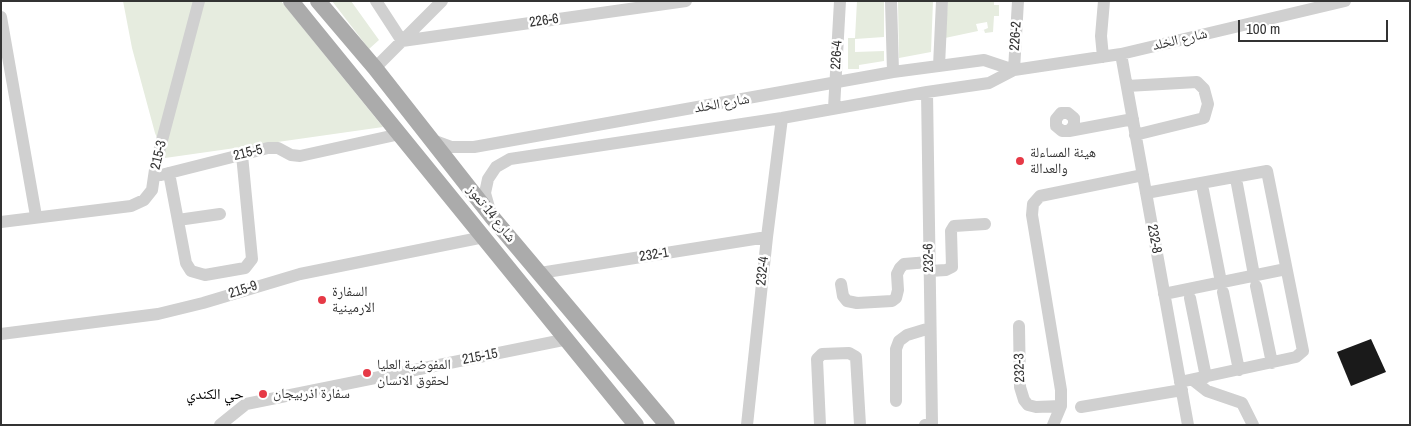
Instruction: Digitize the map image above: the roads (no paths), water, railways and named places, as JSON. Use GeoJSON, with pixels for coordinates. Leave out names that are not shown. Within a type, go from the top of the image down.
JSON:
{"type":"FeatureCollection","features":[{"type":"Feature","properties":{"kind":"main road","name":"شارع 14 تموز"},"geometry":{"type":"LineString","coordinates":[[290,1],[568,339],[636,425]]}},
{"type":"Feature","properties":{"kind":"main road","name":"شارع 14 تموز"},"geometry":{"type":"LineString","coordinates":[[318,1],[374,68],[492,217],[667,425]]}},
{"type":"Feature","properties":{"kind":"street","name":"215-3"},"geometry":{"type":"LineString","coordinates":[[1,222],[36,216],[131,206],[144,200],[152,190],[200,1]]}},
{"type":"Feature","properties":{"kind":"street"},"geometry":{"type":"LineString","coordinates":[[376,1],[402,40]]}},
{"type":"Feature","properties":{"kind":"street"},"geometry":{"type":"LineString","coordinates":[[374,68],[442,1]]}},
{"type":"Feature","properties":{"kind":"street","name":"226-6"},"geometry":{"type":"LineString","coordinates":[[402,40],[686,1]]}},
{"type":"Feature","properties":{"kind":"street","name":"226-4"},"geometry":{"type":"LineString","coordinates":[[834,108],[840,1]]}},
{"type":"Feature","properties":{"kind":"street"},"geometry":{"type":"LineString","coordinates":[[891,1],[893,72]]}},
{"type":"Feature","properties":{"kind":"street"},"geometry":{"type":"LineString","coordinates":[[939,66],[942,1]]}},
{"type":"Feature","properties":{"kind":"street","name":"226-2"},"geometry":{"type":"LineString","coordinates":[[1014,70],[1018,1]]}},
{"type":"Feature","properties":{"kind":"street"},"geometry":{"type":"LineString","coordinates":[[1103,57],[1101,36],[1104,1]]}},
{"type":"Feature","properties":{"kind":"street","name":"شارع الخلد"},"geometry":{"type":"LineString","coordinates":[[492,217],[486,199],[488,179],[496,167],[510,159],[782,118],[926,92],[989,84],[1014,70],[1121,54],[1327,3],[1345,1]]}},
{"type":"Feature","properties":{"kind":"street"},"geometry":{"type":"LineString","coordinates":[[1,17],[36,216]]}},
{"type":"Feature","properties":{"kind":"street","name":"232-8"},"geometry":{"type":"LineString","coordinates":[[1121,54],[1164,294],[1185,384],[1188,425]]}},
{"type":"Feature","properties":{"kind":"street","name":"شارع الخلد"},"geometry":{"type":"LineString","coordinates":[[430,139],[450,147],[474,147],[835,84],[893,72],[984,60],[1014,70]]}},
{"type":"Feature","properties":{"kind":"street"},"geometry":{"type":"LineString","coordinates":[[1127,86],[1197,82],[1204,89],[1208,104],[1204,118],[1136,135]]}},
{"type":"Feature","properties":{"kind":"street","name":"232-6"},"geometry":{"type":"LineString","coordinates":[[926,92],[930,328],[928,424]]}},
{"type":"Feature","properties":{"kind":"street","name":"232-4"},"geometry":{"type":"LineString","coordinates":[[747,425],[782,118]]}},
{"type":"Feature","properties":{"kind":"street"},"geometry":{"type":"LineString","coordinates":[[1069,131],[1133,119]]}},
{"type":"Feature","properties":{"kind":"street","name":"215-5"},"geometry":{"type":"LineString","coordinates":[[154,177],[273,147],[290,155],[300,156],[400,134]]}},
{"type":"Feature","properties":{"kind":"street"},"geometry":{"type":"LineString","coordinates":[[169,173],[186,263],[190,271],[205,275],[246,268],[252,258],[242,155]]}},
{"type":"Feature","properties":{"kind":"street"},"geometry":{"type":"LineString","coordinates":[[1081,407],[1296,357],[1302,351],[1267,171],[1146,193]]}},
{"type":"Feature","properties":{"kind":"street"},"geometry":{"type":"LineString","coordinates":[[1053,425],[1061,406],[1062,390],[1032,215],[1033,204],[1040,196],[1143,175]]}},
{"type":"Feature","properties":{"kind":"street"},"geometry":{"type":"LineString","coordinates":[[1237,184],[1272,362]]}},
{"type":"Feature","properties":{"kind":"street"},"geometry":{"type":"LineString","coordinates":[[1203,190],[1239,370]]}},
{"type":"Feature","properties":{"kind":"street"},"geometry":{"type":"LineString","coordinates":[[178,220],[220,214]]}},
{"type":"Feature","properties":{"kind":"street"},"geometry":{"type":"LineString","coordinates":[[841,284],[843,296],[847,301],[857,303],[892,301],[896,298],[898,290],[897,274],[904,264],[929,266],[946,270],[952,266],[951,231],[954,226],[985,224]]}},
{"type":"Feature","properties":{"kind":"street","name":"215-9"},"geometry":{"type":"LineString","coordinates":[[1,334],[158,314],[203,303],[300,274],[484,237]]}},
{"type":"Feature","properties":{"kind":"street","name":"232-1"},"geometry":{"type":"LineString","coordinates":[[540,273],[767,237]]}},
{"type":"Feature","properties":{"kind":"street"},"geometry":{"type":"LineString","coordinates":[[1164,294],[1222,287],[1255,280],[1286,268]]}},
{"type":"Feature","properties":{"kind":"street"},"geometry":{"type":"LineString","coordinates":[[1190,298],[1206,377]]}},
{"type":"Feature","properties":{"kind":"street","name":"232-3"},"geometry":{"type":"LineString","coordinates":[[1019,326],[1020,388],[1024,400],[1028,405],[1036,408],[1061,406]]}},
{"type":"Feature","properties":{"kind":"street"},"geometry":{"type":"LineString","coordinates":[[896,401],[896,349],[899,340],[907,335],[930,328]]}},
{"type":"Feature","properties":{"kind":"street","name":"215-15"},"geometry":{"type":"LineString","coordinates":[[220,425],[246,404],[568,339]]}},
{"type":"Feature","properties":{"kind":"street"},"geometry":{"type":"LineString","coordinates":[[820,425],[817,359],[822,354],[849,353],[856,357],[860,425]]}},
{"type":"Feature","properties":{"kind":"street"},"geometry":{"type":"LineString","coordinates":[[1185,384],[1242,403],[1253,425]]}},
{"type":"Feature","properties":{"kind":"place","name":"هيئة المساءلة والعدالة"},"geometry":{"type":"Point","coordinates":[1020,161]}},
{"type":"Feature","properties":{"kind":"place","name":"السفارة الارمينية"},"geometry":{"type":"Point","coordinates":[322,300]}},
{"type":"Feature","properties":{"kind":"place","name":"المفوضية العليا لحقوق الانسان"},"geometry":{"type":"Point","coordinates":[367,373]}},
{"type":"Feature","properties":{"kind":"place","name":"سفارة اذربيجان"},"geometry":{"type":"Point","coordinates":[263,394]}},
{"type":"Feature","properties":{"kind":"district","name":"حي الكندي"},"geometry":{"type":"Point","coordinates":[215,395]}}]}
